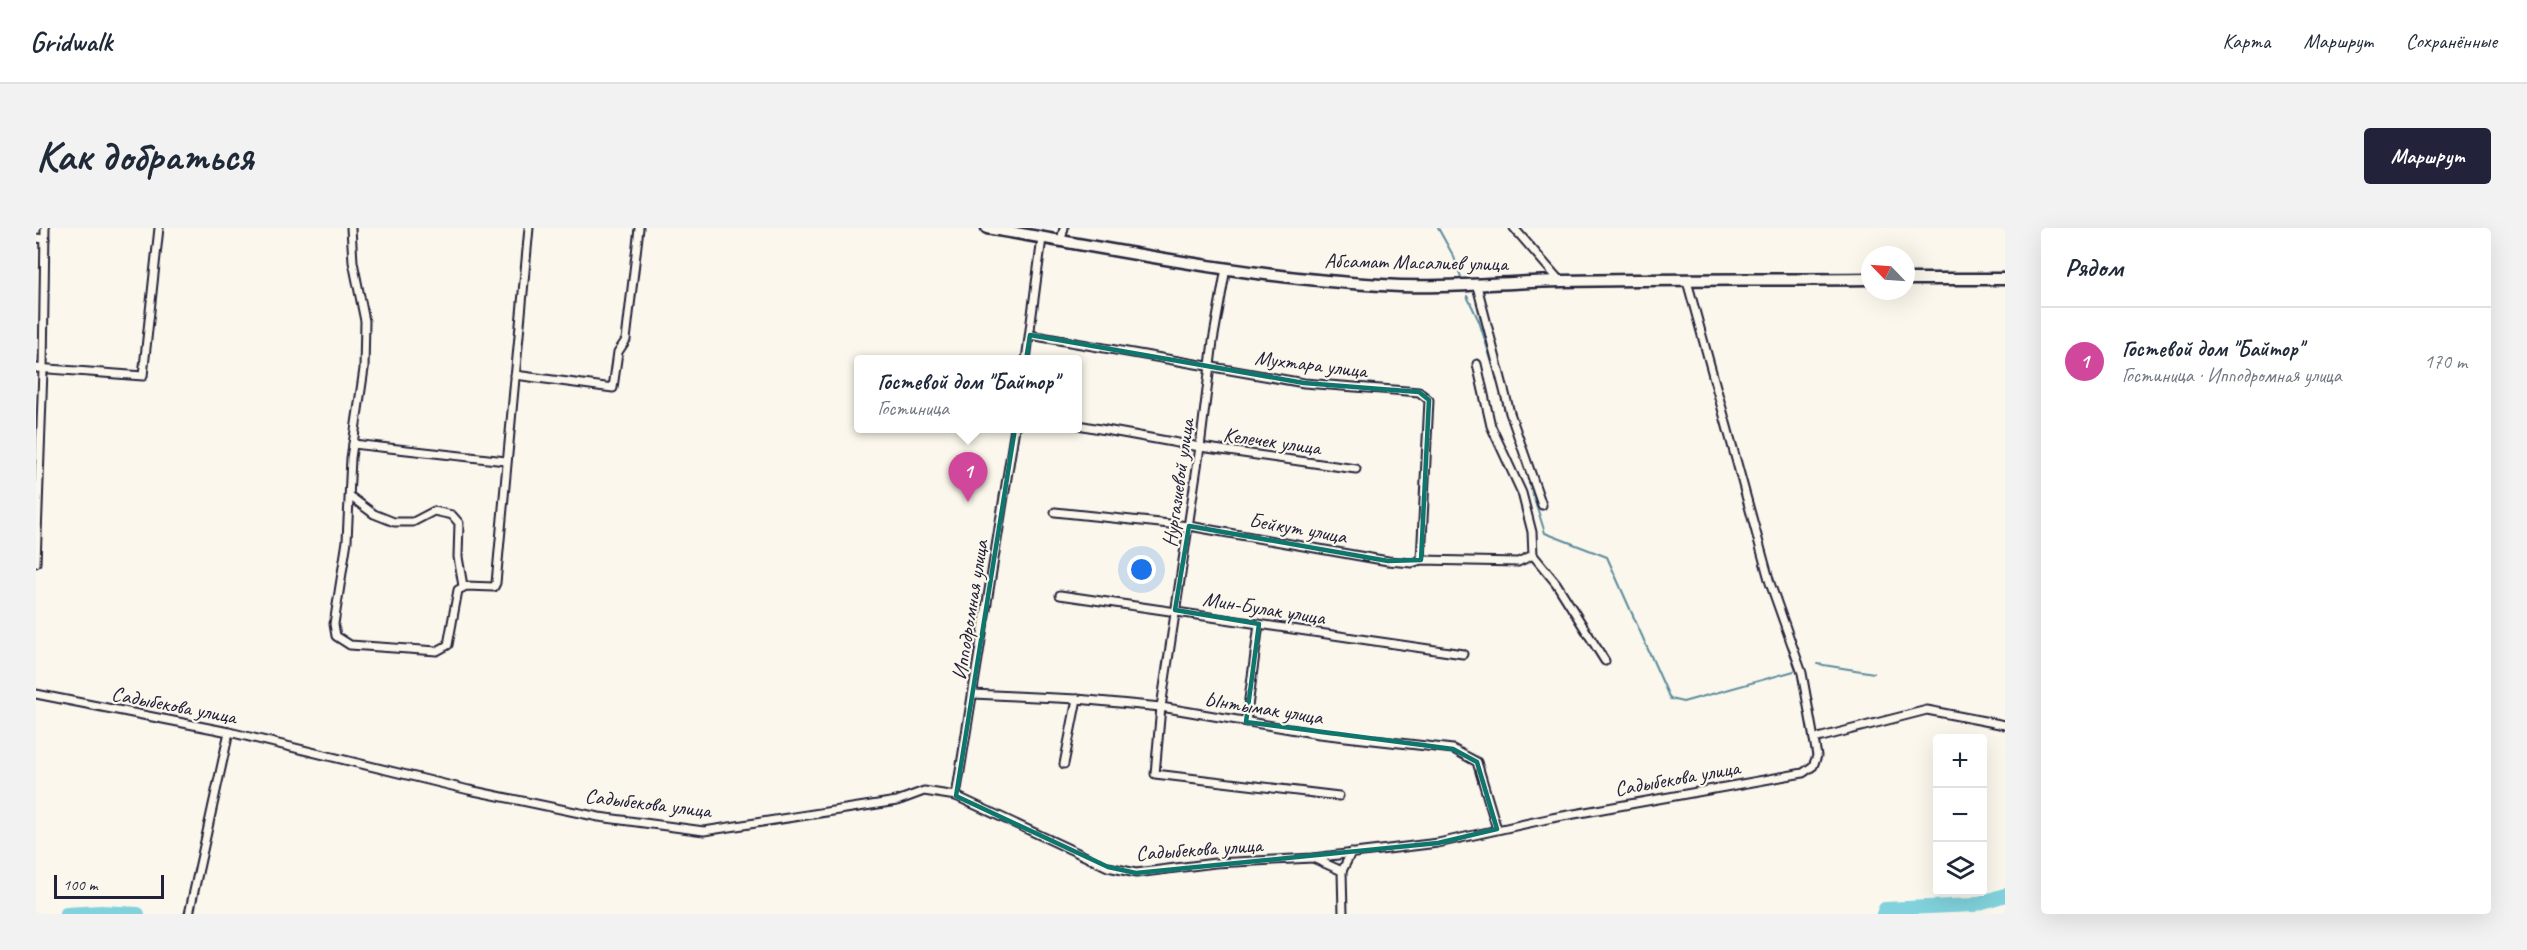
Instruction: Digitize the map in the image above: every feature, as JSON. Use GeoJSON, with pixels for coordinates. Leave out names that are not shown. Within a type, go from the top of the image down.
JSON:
{"type":"FeatureCollection","features":[{"type":"Feature","properties":{"kind":"street"},"geometry":{"type":"LineString","coordinates":[[36,563],[45,228]]}},
{"type":"Feature","properties":{"kind":"street"},"geometry":{"type":"LineString","coordinates":[[40,369],[143,376],[159,228]]}},
{"type":"Feature","properties":{"kind":"street"},"geometry":{"type":"LineString","coordinates":[[351,228],[353,262],[365,321],[364,369],[353,444],[347,542],[334,624],[336,636],[342,642],[350,645],[443,650],[448,645],[457,593],[463,586]]}},
{"type":"Feature","properties":{"kind":"street"},"geometry":{"type":"LineString","coordinates":[[463,586],[491,587],[496,583],[529,228]]}},
{"type":"Feature","properties":{"kind":"street"},"geometry":{"type":"LineString","coordinates":[[515,375],[613,388],[618,352],[626,340],[639,228]]}},
{"type":"Feature","properties":{"kind":"street","name":"Абсамат Масалиев улица"},"geometry":{"type":"LineString","coordinates":[[987,228],[1226,268],[1320,281],[1384,286],[1477,286],[1560,281],[1861,279]]}},
{"type":"Feature","properties":{"kind":"street"},"geometry":{"type":"LineString","coordinates":[[1061,240],[1064,228]]}},
{"type":"Feature","properties":{"kind":"street"},"geometry":{"type":"LineString","coordinates":[[1514,228],[1560,281]]}},
{"type":"Feature","properties":{"kind":"street"},"geometry":{"type":"LineString","coordinates":[[1027,355],[1042,237]]}},
{"type":"Feature","properties":{"kind":"street"},"geometry":{"type":"LineString","coordinates":[[36,238],[45,239]]}},
{"type":"Feature","properties":{"kind":"street","name":"Нургазиевой улица"},"geometry":{"type":"LineString","coordinates":[[1226,268],[1213,340],[1189,526],[1161,707],[1155,774],[1339,796]]}},
{"type":"Feature","properties":{"kind":"street"},"geometry":{"type":"LineString","coordinates":[[1915,279],[2005,279]]}},
{"type":"Feature","properties":{"kind":"street","name":"Садыбекова улица"},"geometry":{"type":"LineString","coordinates":[[36,694],[229,732],[491,795],[599,817],[704,831],[897,801],[924,791],[957,796],[1108,867],[1136,873],[1215,863],[1313,858],[1438,843],[1497,829],[1803,773],[1813,766],[1816,756],[1802,673],[1770,583],[1686,281]]}},
{"type":"Feature","properties":{"kind":"street"},"geometry":{"type":"LineString","coordinates":[[1477,286],[1510,413],[1542,505]]}},
{"type":"Feature","properties":{"kind":"street","name":"Мухтара улица"},"geometry":{"type":"LineString","coordinates":[[1030,335],[1304,383],[1419,392],[1429,400],[1421,560]]}},
{"type":"Feature","properties":{"kind":"street"},"geometry":{"type":"LineString","coordinates":[[1477,364],[1491,426],[1522,493],[1532,532],[1533,555],[1556,583],[1605,661]]}},
{"type":"Feature","properties":{"kind":"street","name":"Келечек улица"},"geometry":{"type":"LineString","coordinates":[[1082,426],[1200,447],[1356,469]]}},
{"type":"Feature","properties":{"kind":"street","name":"Ипподромная улица"},"geometry":{"type":"LineString","coordinates":[[957,796],[1014,433]]}},
{"type":"Feature","properties":{"kind":"street"},"geometry":{"type":"LineString","coordinates":[[353,444],[507,461]]}},
{"type":"Feature","properties":{"kind":"street"},"geometry":{"type":"LineString","coordinates":[[351,497],[374,514],[394,522],[413,522],[424,514],[434,511],[452,515],[459,523],[458,557],[463,586]]}},
{"type":"Feature","properties":{"kind":"street","name":"Бейкут улица"},"geometry":{"type":"LineString","coordinates":[[1055,512],[1189,526],[1388,561],[1412,563],[1421,560],[1518,562],[1533,555]]}},
{"type":"Feature","properties":{"kind":"street","name":"Мин-Булак улица"},"geometry":{"type":"LineString","coordinates":[[1060,595],[1176,610],[1463,654]]}},
{"type":"Feature","properties":{"kind":"street"},"geometry":{"type":"LineString","coordinates":[[1246,722],[1259,624]]}},
{"type":"Feature","properties":{"kind":"street","name":"Ынтымак улица"},"geometry":{"type":"LineString","coordinates":[[974,694],[1077,699],[1161,707],[1319,734],[1453,749],[1477,762],[1497,829]]}},
{"type":"Feature","properties":{"kind":"street"},"geometry":{"type":"LineString","coordinates":[[1064,764],[1077,699]]}},
{"type":"Feature","properties":{"kind":"street"},"geometry":{"type":"LineString","coordinates":[[1814,739],[1927,710],[2005,724]]}},
{"type":"Feature","properties":{"kind":"street"},"geometry":{"type":"LineString","coordinates":[[189,914],[229,732]]}},
{"type":"Feature","properties":{"kind":"street"},"geometry":{"type":"LineString","coordinates":[[1343,914],[1342,871],[1351,853]]}},
{"type":"Feature","properties":{"kind":"street"},"geometry":{"type":"LineString","coordinates":[[1313,858],[1342,871]]}},
{"type":"Feature","properties":{"kind":"highlighted area"},"geometry":{"type":"Polygon","coordinates":[[[1030,335],[1304,383],[1419,392],[1429,400],[1421,560],[1388,561],[1189,526],[1175,610],[1259,624],[1246,722],[1453,749],[1477,762],[1497,829],[1438,843],[1136,873],[1108,867],[956,796],[1030,335]]]}},
{"type":"Feature","properties":{"kind":"waterway"},"geometry":{"type":"LineString","coordinates":[[1438,228],[1454,257],[1462,280]]}},
{"type":"Feature","properties":{"kind":"waterway"},"geometry":{"type":"LineString","coordinates":[[1467,296],[1479,321],[1500,389]]}},
{"type":"Feature","properties":{"kind":"waterway"},"geometry":{"type":"LineString","coordinates":[[1517,443],[1545,533],[1607,557],[1670,699],[1683,702],[1794,671]]}},
{"type":"Feature","properties":{"kind":"waterway"},"geometry":{"type":"LineString","coordinates":[[1817,664],[1874,673]]}},
{"type":"Feature","properties":{"kind":"waterway"},"geometry":{"type":"LineString","coordinates":[[1883,914],[1885,909],[1973,905],[2005,895]]}},
{"type":"Feature","properties":{"kind":"waterway"},"geometry":{"type":"LineString","coordinates":[[66,914],[101,912],[138,914]]}},
{"type":"Feature","properties":{"kind":"place","name":"Гостевой дом \"Байтор\""},"geometry":{"type":"Point","coordinates":[968,502]}}]}
